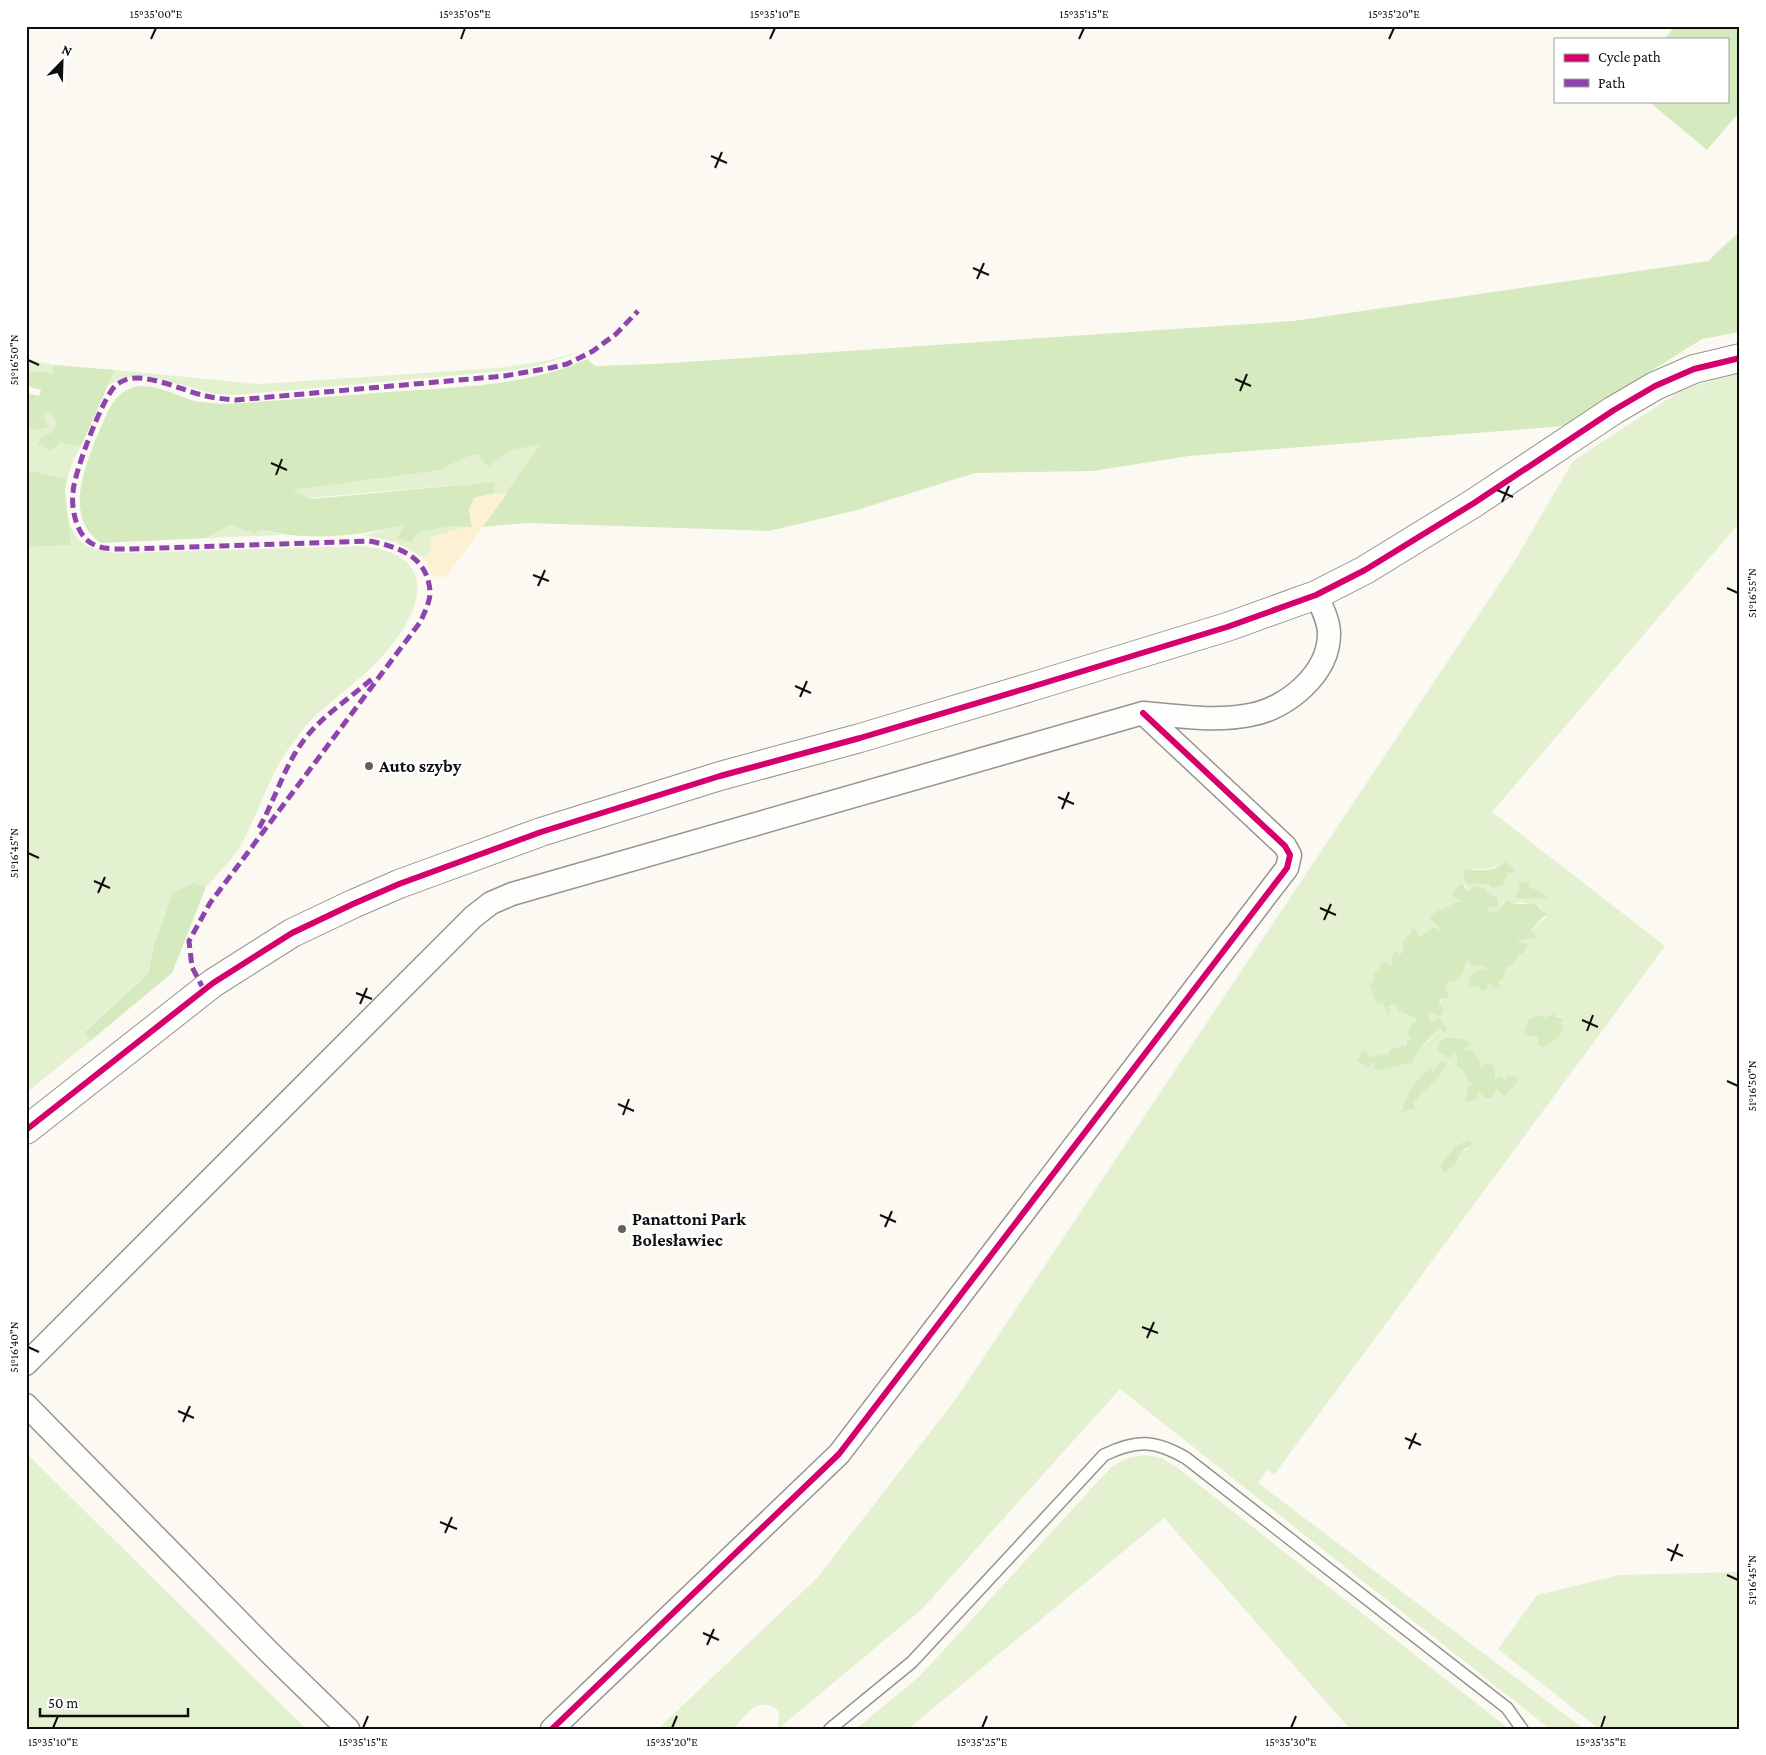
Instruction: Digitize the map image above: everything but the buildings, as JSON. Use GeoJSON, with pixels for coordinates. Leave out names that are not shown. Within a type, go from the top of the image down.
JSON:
{"type":"FeatureCollection","features":[{"type":"Feature","properties":{"kind":"street"},"geometry":{"type":"LineString","coordinates":[[26,1130],[213,983],[292,934],[399,884],[541,832],[720,776],[860,738],[1031,687],[1227,626],[1316,595],[1365,570],[1432,529],[1614,410],[1655,386],[1694,369],[1740,358]]}},
{"type":"Feature","properties":{"kind":"street"},"geometry":{"type":"LineString","coordinates":[[26,1364],[472,917],[491,903],[512,894],[1143,713],[1233,718],[1265,712],[1280,704],[1306,684],[1324,659],[1330,632],[1323,608],[1316,595]]}},
{"type":"Feature","properties":{"kind":"street"},"geometry":{"type":"LineString","coordinates":[[552,1729],[839,1454],[1287,868],[1290,855],[1285,846],[1143,713]]}},
{"type":"Feature","properties":{"kind":"street"},"geometry":{"type":"LineString","coordinates":[[26,1405],[348,1729]]}},
{"type":"Feature","properties":{"kind":"lane"},"geometry":{"type":"LineString","coordinates":[[830,1729],[912,1662],[1104,1455],[1124,1445],[1146,1443],[1168,1447],[1186,1458],[1507,1708],[1522,1729]]}},
{"type":"Feature","properties":{"kind":"green space"},"geometry":{"type":"Polygon","coordinates":[[[1675,26],[1740,26],[1740,111],[1707,150],[1649,102],[1728,102],[1728,38],[1665,38],[1675,26]]]}},
{"type":"Feature","properties":{"kind":"green space"},"geometry":{"type":"Polygon","coordinates":[[[1740,231],[1740,332],[1702,339],[1563,426],[1189,456],[1092,471],[975,473],[857,510],[769,531],[527,523],[482,527],[540,445],[510,450],[488,467],[477,454],[440,470],[292,490],[311,499],[494,482],[495,493],[474,498],[469,510],[472,527],[453,526],[418,532],[411,542],[397,538],[404,525],[351,535],[314,536],[278,533],[261,529],[255,534],[230,525],[207,538],[101,543],[89,533],[83,520],[80,506],[83,475],[107,413],[118,396],[137,386],[162,389],[195,401],[226,404],[496,383],[543,374],[587,359],[595,366],[655,364],[1293,321],[1708,261],[1740,231]]]}},
{"type":"Feature","properties":{"kind":"green space"},"geometry":{"type":"Polygon","coordinates":[[[599,342],[579,352],[558,359],[515,370],[237,395],[215,394],[147,376],[121,378],[109,385],[115,370],[259,384],[498,368],[546,361],[577,352],[599,342]]]}},
{"type":"Feature","properties":{"kind":"green space"},"geometry":{"type":"Polygon","coordinates":[[[26,359],[54,365],[52,374],[26,371],[26,359]]]}},
{"type":"Feature","properties":{"kind":"green space"},"geometry":{"type":"Polygon","coordinates":[[[54,365],[115,370],[81,446],[60,442],[51,451],[37,444],[44,435],[52,432],[57,423],[51,412],[43,413],[48,428],[26,430],[26,393],[39,396],[41,390],[26,386],[26,371],[52,374],[54,365]]]}},
{"type":"Feature","properties":{"kind":"green space"},"geometry":{"type":"Polygon","coordinates":[[[1740,371],[1740,522],[1492,812],[1665,946],[1274,1475],[1267,1470],[1258,1483],[1584,1729],[1550,1729],[1120,1389],[923,1608],[778,1729],[779,1712],[772,1707],[759,1705],[748,1712],[733,1729],[658,1729],[817,1578],[956,1399],[1514,562],[1573,461],[1680,391],[1740,371]],[[1502,864],[1488,869],[1465,869],[1492,888],[1502,886],[1508,874],[1515,872],[1502,864]],[[1462,883],[1453,892],[1463,902],[1442,910],[1439,908],[1429,919],[1440,928],[1439,930],[1420,937],[1414,927],[1404,951],[1380,972],[1383,1003],[1388,1008],[1395,1003],[1417,1018],[1412,1036],[1402,1047],[1395,1051],[1378,1056],[1362,1056],[1357,1058],[1374,1061],[1380,1071],[1405,1064],[1440,1029],[1445,1033],[1447,1028],[1431,1024],[1429,1013],[1433,1012],[1439,1005],[1448,982],[1458,977],[1467,960],[1486,967],[1488,983],[1498,981],[1506,967],[1517,959],[1520,954],[1523,956],[1528,948],[1516,942],[1529,938],[1534,939],[1529,932],[1546,917],[1540,907],[1521,902],[1513,904],[1510,900],[1503,903],[1497,911],[1490,912],[1486,908],[1497,897],[1490,895],[1485,888],[1473,886],[1468,892],[1466,886],[1462,883]],[[1555,1016],[1537,1036],[1538,1045],[1544,1047],[1553,1037],[1558,1030],[1561,1017],[1555,1016]],[[1467,1046],[1456,1051],[1457,1066],[1463,1070],[1468,1082],[1474,1082],[1479,1090],[1497,1089],[1517,1081],[1516,1076],[1507,1079],[1488,1077],[1481,1069],[1478,1057],[1463,1050],[1467,1046]],[[1447,1065],[1436,1068],[1433,1073],[1431,1068],[1421,1077],[1406,1098],[1402,1111],[1415,1108],[1413,1102],[1418,1099],[1421,1090],[1432,1084],[1447,1065]],[[1469,1140],[1456,1145],[1440,1166],[1444,1173],[1456,1165],[1461,1152],[1467,1150],[1469,1140]]]}},
{"type":"Feature","properties":{"kind":"green space"},"geometry":{"type":"Polygon","coordinates":[[[51,411],[57,423],[52,432],[44,435],[38,444],[66,441],[81,446],[73,461],[67,479],[26,470],[26,430],[48,428],[42,413],[51,411]]]}},
{"type":"Feature","properties":{"kind":"green space"},"geometry":{"type":"Polygon","coordinates":[[[541,445],[482,527],[434,549],[424,558],[396,542],[364,535],[405,525],[418,532],[453,526],[472,527],[474,498],[495,493],[494,482],[83,517],[80,505],[215,495],[440,470],[477,454],[488,467],[510,450],[541,445]]]}},
{"type":"Feature","properties":{"kind":"green space"},"geometry":{"type":"Polygon","coordinates":[[[26,470],[67,479],[65,491],[71,545],[26,547],[26,470]]]}},
{"type":"Feature","properties":{"kind":"green space"},"geometry":{"type":"Polygon","coordinates":[[[66,506],[68,519],[76,536],[82,542],[98,550],[121,553],[362,546],[389,552],[407,562],[416,576],[417,592],[413,610],[390,647],[368,671],[311,720],[287,751],[273,775],[245,838],[231,860],[206,887],[193,883],[173,892],[154,945],[148,974],[84,1031],[90,1041],[26,1093],[26,547],[71,545],[66,506]]]}},
{"type":"Feature","properties":{"kind":"green space"},"geometry":{"type":"Polygon","coordinates":[[[230,525],[255,534],[261,529],[282,535],[208,538],[230,525]]]}},
{"type":"Feature","properties":{"kind":"green space"},"geometry":{"type":"Polygon","coordinates":[[[1505,860],[1516,872],[1508,874],[1502,886],[1492,888],[1487,884],[1468,884],[1464,879],[1465,869],[1492,869],[1502,864],[1505,860]]]}},
{"type":"Feature","properties":{"kind":"green space"},"geometry":{"type":"Polygon","coordinates":[[[1518,882],[1530,884],[1528,887],[1537,890],[1548,899],[1518,899],[1515,896],[1520,890],[1518,882]]]}},
{"type":"Feature","properties":{"kind":"green space"},"geometry":{"type":"Polygon","coordinates":[[[193,883],[206,887],[172,973],[90,1041],[84,1032],[148,974],[154,945],[173,892],[193,883]]]}},
{"type":"Feature","properties":{"kind":"green space"},"geometry":{"type":"Polygon","coordinates":[[[1462,883],[1468,892],[1473,886],[1485,888],[1490,895],[1497,897],[1498,906],[1487,908],[1490,912],[1497,911],[1508,899],[1513,904],[1535,904],[1546,914],[1530,931],[1534,932],[1537,939],[1529,938],[1516,942],[1528,945],[1523,956],[1520,954],[1513,964],[1506,967],[1503,979],[1498,981],[1500,987],[1497,989],[1488,983],[1487,990],[1482,991],[1477,986],[1469,987],[1471,975],[1480,969],[1486,970],[1485,967],[1473,965],[1467,960],[1459,977],[1448,982],[1445,990],[1449,993],[1448,997],[1440,999],[1439,1006],[1444,1008],[1443,1013],[1440,1017],[1429,1013],[1430,1023],[1439,1019],[1447,1028],[1445,1033],[1440,1029],[1431,1037],[1419,1050],[1411,1065],[1405,1064],[1380,1071],[1374,1068],[1374,1061],[1369,1067],[1358,1061],[1357,1058],[1361,1056],[1360,1053],[1364,1050],[1369,1057],[1388,1054],[1391,1049],[1406,1045],[1407,1040],[1411,1040],[1406,1031],[1411,1029],[1412,1023],[1416,1022],[1417,1018],[1399,1011],[1395,1003],[1388,1008],[1389,1016],[1383,1003],[1379,1004],[1372,996],[1373,992],[1369,985],[1373,982],[1375,971],[1380,972],[1382,961],[1391,965],[1393,954],[1398,951],[1399,955],[1404,951],[1402,944],[1414,927],[1420,937],[1433,927],[1439,930],[1440,928],[1429,918],[1439,908],[1442,910],[1457,902],[1462,902],[1453,896],[1453,892],[1462,883]]]}},
{"type":"Feature","properties":{"kind":"green space"},"geometry":{"type":"Polygon","coordinates":[[[1554,1013],[1555,1016],[1564,1019],[1561,1023],[1563,1029],[1560,1036],[1544,1047],[1538,1045],[1537,1036],[1528,1036],[1524,1032],[1529,1019],[1541,1015],[1545,1018],[1554,1013]]]}},
{"type":"Feature","properties":{"kind":"green space"},"geometry":{"type":"Polygon","coordinates":[[[1445,1038],[1466,1039],[1471,1043],[1464,1050],[1473,1051],[1481,1062],[1481,1068],[1486,1064],[1492,1065],[1495,1069],[1495,1079],[1501,1077],[1504,1080],[1509,1076],[1516,1076],[1518,1081],[1504,1097],[1497,1089],[1491,1098],[1485,1098],[1479,1091],[1476,1100],[1465,1102],[1468,1088],[1474,1082],[1468,1082],[1463,1070],[1457,1066],[1456,1052],[1450,1058],[1438,1052],[1439,1043],[1445,1038]]]}},
{"type":"Feature","properties":{"kind":"green space"},"geometry":{"type":"Polygon","coordinates":[[[1439,1062],[1445,1062],[1447,1065],[1434,1082],[1424,1091],[1421,1091],[1418,1099],[1413,1102],[1415,1108],[1402,1112],[1406,1098],[1413,1086],[1431,1067],[1433,1072],[1439,1062]]]}},
{"type":"Feature","properties":{"kind":"green space"},"geometry":{"type":"Polygon","coordinates":[[[1469,1140],[1472,1144],[1461,1152],[1456,1165],[1444,1173],[1440,1166],[1456,1145],[1469,1140]]]}},
{"type":"Feature","properties":{"kind":"green space"},"geometry":{"type":"Polygon","coordinates":[[[26,1453],[306,1729],[26,1729],[26,1453]]]}},
{"type":"Feature","properties":{"kind":"green space"},"geometry":{"type":"Polygon","coordinates":[[[1145,1455],[1162,1458],[1179,1469],[1509,1729],[1350,1729],[1164,1518],[908,1729],[856,1729],[920,1676],[1112,1466],[1128,1458],[1145,1455]]]}},
{"type":"Feature","properties":{"kind":"green space"},"geometry":{"type":"Polygon","coordinates":[[[1740,1572],[1740,1729],[1599,1729],[1498,1649],[1537,1595],[1620,1575],[1740,1572]]]}},
{"type":"Feature","properties":{"kind":"sand"},"geometry":{"type":"Polygon","coordinates":[[[495,493],[507,494],[445,578],[440,576],[434,578],[424,558],[434,549],[430,546],[430,538],[456,529],[472,527],[469,510],[474,498],[495,493]]]}},
{"type":"Feature","properties":{"kind":"marked path"},"geometry":{"type":"LineString","coordinates":[[204,990],[192,967],[189,941],[210,903],[421,621],[430,591],[428,579],[423,569],[410,555],[391,546],[369,541],[129,549],[105,548],[91,543],[78,527],[74,513],[73,492],[78,469],[90,437],[103,405],[115,386],[125,380],[142,378],[206,396],[236,400],[504,376],[567,364],[593,351],[616,334],[638,311]]}},
{"type":"Feature","properties":{"kind":"marked path"},"geometry":{"type":"LineString","coordinates":[[259,828],[299,746],[331,712],[375,676]]}},
{"type":"Feature","properties":{"kind":"cycle path"},"geometry":{"type":"LineString","coordinates":[[26,1130],[213,983],[292,933],[353,904],[399,884],[541,832],[720,776],[860,738],[1031,687],[1227,627],[1316,595],[1365,570],[1474,503],[1614,410],[1655,386],[1694,369],[1740,358]]}},
{"type":"Feature","properties":{"kind":"cycle path"},"geometry":{"type":"LineString","coordinates":[[552,1729],[839,1454],[1287,868],[1290,855],[1285,846],[1143,713]]}},
{"type":"Feature","properties":{"kind":"place","name":"Auto szyby"},"geometry":{"type":"Point","coordinates":[369,766]}},
{"type":"Feature","properties":{"kind":"place","name":"Panattoni Park Bolesławiec"},"geometry":{"type":"Point","coordinates":[622,1229]}}]}
